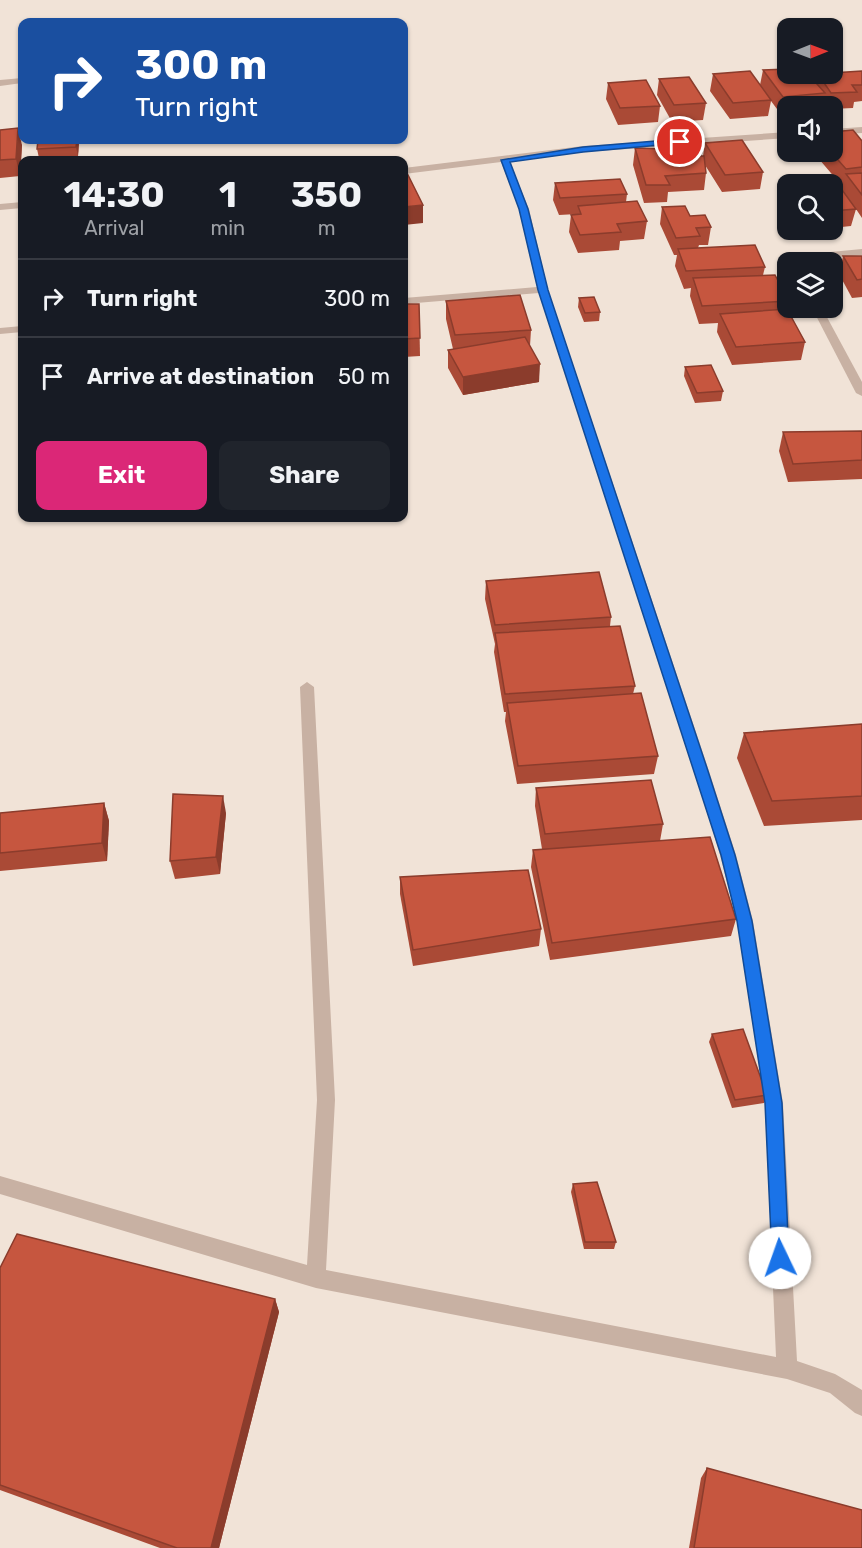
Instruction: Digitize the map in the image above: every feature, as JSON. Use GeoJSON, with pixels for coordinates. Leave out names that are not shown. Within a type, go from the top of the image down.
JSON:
{"type":"FeatureCollection","features":[{"type":"Feature","properties":{"kind":"street"},"geometry":{"type":"LineString","coordinates":[[0,83],[18,81]]}},
{"type":"Feature","properties":{"kind":"street"},"geometry":{"type":"LineString","coordinates":[[843,131],[862,130]]}},
{"type":"Feature","properties":{"kind":"street"},"geometry":{"type":"LineString","coordinates":[[408,171],[626,145],[777,136]]}},
{"type":"Feature","properties":{"kind":"street"},"geometry":{"type":"LineString","coordinates":[[505,160],[524,209],[543,290],[701,768],[728,855],[745,921],[774,1103],[787,1369]]}},
{"type":"Feature","properties":{"kind":"street"},"geometry":{"type":"LineString","coordinates":[[0,207],[18,205]]}},
{"type":"Feature","properties":{"kind":"street"},"geometry":{"type":"LineString","coordinates":[[843,254],[862,252]]}},
{"type":"Feature","properties":{"kind":"street"},"geometry":{"type":"LineString","coordinates":[[408,301],[543,290]]}},
{"type":"Feature","properties":{"kind":"street"},"geometry":{"type":"LineString","coordinates":[[822,318],[862,393]]}},
{"type":"Feature","properties":{"kind":"street"},"geometry":{"type":"LineString","coordinates":[[0,331],[18,329]]}},
{"type":"Feature","properties":{"kind":"street"},"geometry":{"type":"LineString","coordinates":[[307,687],[326,1100],[316,1278]]}},
{"type":"Feature","properties":{"kind":"street"},"geometry":{"type":"LineString","coordinates":[[0,1185],[316,1278],[787,1369],[826,1380],[846,1390],[862,1406]]}},
{"type":"Feature","properties":{"kind":"building"},"geometry":{"type":"Polygon","coordinates":[[[777,69],[777,84],[817,84],[825,93],[782,96],[763,70],[777,69]]]}},
{"type":"Feature","properties":{"kind":"building"},"geometry":{"type":"Polygon","coordinates":[[[750,71],[771,100],[733,103],[713,74],[750,71]]]}},
{"type":"Feature","properties":{"kind":"building"},"geometry":{"type":"Polygon","coordinates":[[[862,71],[862,85],[852,85],[857,92],[831,93],[825,84],[843,84],[843,72],[862,71]]]}},
{"type":"Feature","properties":{"kind":"building"},"geometry":{"type":"Polygon","coordinates":[[[689,77],[706,103],[674,105],[659,79],[689,77]]]}},
{"type":"Feature","properties":{"kind":"building"},"geometry":{"type":"Polygon","coordinates":[[[646,80],[660,106],[620,108],[608,83],[646,80]]]}},
{"type":"Feature","properties":{"kind":"building"},"geometry":{"type":"Polygon","coordinates":[[[18,128],[16,159],[0,160],[0,130],[18,128]]]}},
{"type":"Feature","properties":{"kind":"building"},"geometry":{"type":"Polygon","coordinates":[[[853,130],[862,141],[862,167],[846,169],[840,162],[843,162],[843,131],[853,130]]]}},
{"type":"Feature","properties":{"kind":"building"},"geometry":{"type":"Polygon","coordinates":[[[742,140],[763,172],[725,175],[705,143],[742,140]]]}},
{"type":"Feature","properties":{"kind":"building"},"geometry":{"type":"Polygon","coordinates":[[[38,144],[76,144],[76,147],[37,149],[38,144]]]}},
{"type":"Feature","properties":{"kind":"building"},"geometry":{"type":"Polygon","coordinates":[[[635,148],[664,149],[668,156],[704,156],[706,173],[665,176],[670,185],[646,185],[635,148]]]}},
{"type":"Feature","properties":{"kind":"building"},"geometry":{"type":"Polygon","coordinates":[[[862,173],[862,195],[846,174],[862,173]]]}},
{"type":"Feature","properties":{"kind":"building"},"geometry":{"type":"Polygon","coordinates":[[[408,175],[423,205],[408,207],[408,175]]]}},
{"type":"Feature","properties":{"kind":"building"},"geometry":{"type":"Polygon","coordinates":[[[620,179],[627,194],[560,198],[555,183],[620,179]]]}},
{"type":"Feature","properties":{"kind":"building"},"geometry":{"type":"Polygon","coordinates":[[[843,191],[856,209],[843,210],[843,191]]]}},
{"type":"Feature","properties":{"kind":"building"},"geometry":{"type":"Polygon","coordinates":[[[637,201],[647,221],[617,224],[621,232],[580,235],[571,215],[581,214],[578,206],[637,201]]]}},
{"type":"Feature","properties":{"kind":"building"},"geometry":{"type":"Polygon","coordinates":[[[685,206],[690,216],[705,215],[711,227],[696,228],[700,236],[676,238],[662,207],[685,206]]]}},
{"type":"Feature","properties":{"kind":"building"},"geometry":{"type":"Polygon","coordinates":[[[755,245],[765,267],[686,271],[678,249],[755,245]]]}},
{"type":"Feature","properties":{"kind":"building"},"geometry":{"type":"Polygon","coordinates":[[[843,256],[862,256],[862,279],[857,280],[843,256]]]}},
{"type":"Feature","properties":{"kind":"building"},"geometry":{"type":"Polygon","coordinates":[[[775,275],[777,302],[702,306],[693,278],[775,275]]]}},
{"type":"Feature","properties":{"kind":"building"},"geometry":{"type":"Polygon","coordinates":[[[520,295],[531,330],[455,335],[446,301],[520,295]]]}},
{"type":"Feature","properties":{"kind":"building"},"geometry":{"type":"Polygon","coordinates":[[[594,297],[600,312],[585,313],[579,298],[594,297]]]}},
{"type":"Feature","properties":{"kind":"building"},"geometry":{"type":"Polygon","coordinates":[[[408,304],[419,304],[420,338],[408,339],[408,304]]]}},
{"type":"Feature","properties":{"kind":"building"},"geometry":{"type":"Polygon","coordinates":[[[777,310],[777,318],[792,318],[805,342],[736,347],[720,314],[777,310]]]}},
{"type":"Feature","properties":{"kind":"building"},"geometry":{"type":"Polygon","coordinates":[[[525,337],[540,364],[463,377],[448,350],[525,337]]]}},
{"type":"Feature","properties":{"kind":"building"},"geometry":{"type":"Polygon","coordinates":[[[711,365],[723,391],[697,393],[685,367],[711,365]]]}},
{"type":"Feature","properties":{"kind":"building"},"geometry":{"type":"Polygon","coordinates":[[[862,431],[862,460],[793,464],[783,432],[862,431]]]}},
{"type":"Feature","properties":{"kind":"building"},"geometry":{"type":"Polygon","coordinates":[[[599,572],[611,617],[495,625],[486,581],[599,572]]]}},
{"type":"Feature","properties":{"kind":"building"},"geometry":{"type":"Polygon","coordinates":[[[620,626],[635,686],[505,694],[495,633],[620,626]]]}},
{"type":"Feature","properties":{"kind":"building"},"geometry":{"type":"Polygon","coordinates":[[[641,693],[658,756],[518,766],[507,703],[641,693]]]}},
{"type":"Feature","properties":{"kind":"building"},"geometry":{"type":"Polygon","coordinates":[[[862,724],[862,796],[772,801],[744,733],[862,724]]]}},
{"type":"Feature","properties":{"kind":"building"},"geometry":{"type":"Polygon","coordinates":[[[651,780],[663,824],[545,834],[536,788],[651,780]]]}},
{"type":"Feature","properties":{"kind":"building"},"geometry":{"type":"Polygon","coordinates":[[[173,794],[223,796],[216,857],[170,861],[173,794]]]}},
{"type":"Feature","properties":{"kind":"building"},"geometry":{"type":"Polygon","coordinates":[[[104,803],[102,843],[0,853],[0,813],[104,803]]]}},
{"type":"Feature","properties":{"kind":"building"},"geometry":{"type":"Polygon","coordinates":[[[710,837],[736,919],[552,943],[533,850],[710,837]]]}},
{"type":"Feature","properties":{"kind":"building"},"geometry":{"type":"Polygon","coordinates":[[[528,870],[541,929],[413,950],[400,877],[528,870]]]}},
{"type":"Feature","properties":{"kind":"building"},"geometry":{"type":"Polygon","coordinates":[[[743,1029],[767,1095],[735,1100],[712,1034],[743,1029]]]}},
{"type":"Feature","properties":{"kind":"building"},"geometry":{"type":"Polygon","coordinates":[[[597,1182],[616,1242],[585,1242],[573,1184],[597,1182]]]}},
{"type":"Feature","properties":{"kind":"building"},"geometry":{"type":"Polygon","coordinates":[[[17,1234],[275,1299],[211,1548],[177,1548],[0,1485],[0,1268],[17,1234]]]}},
{"type":"Feature","properties":{"kind":"building"},"geometry":{"type":"Polygon","coordinates":[[[707,1468],[862,1510],[862,1548],[694,1548],[707,1468]]]}},
{"type":"Feature","properties":{"kind":"route"},"geometry":{"type":"LineString","coordinates":[[680,142],[583,149],[505,160],[524,209],[543,290],[701,768],[728,855],[745,921],[774,1103],[780,1258]]}}]}
